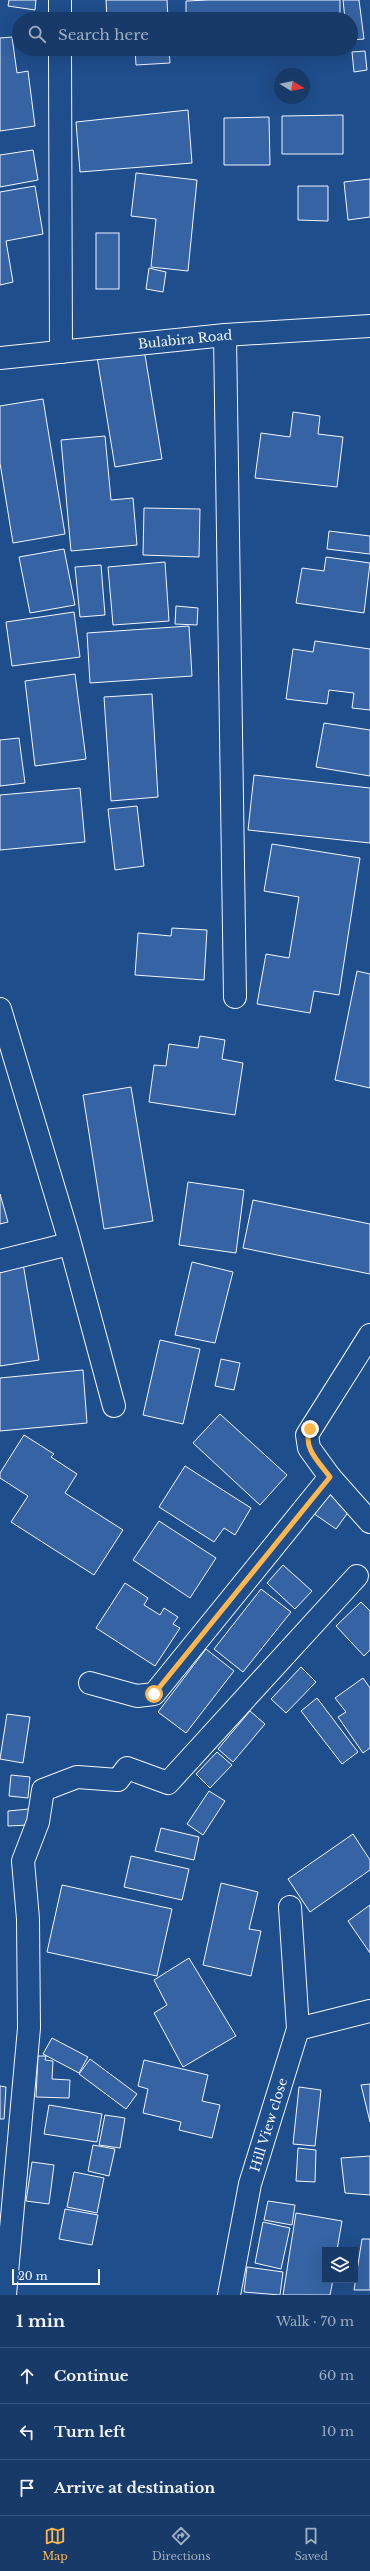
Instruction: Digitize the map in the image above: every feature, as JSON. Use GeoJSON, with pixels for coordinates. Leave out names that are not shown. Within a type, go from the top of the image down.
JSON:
{"type":"FeatureCollection","features":[{"type":"Feature","properties":{"kind":"street"},"geometry":{"type":"LineString","coordinates":[[60,0],[60,12]]}},
{"type":"Feature","properties":{"kind":"street"},"geometry":{"type":"LineString","coordinates":[[60,56],[61,352]]}},
{"type":"Feature","properties":{"kind":"street","name":"Bulabira Road"},"geometry":{"type":"LineString","coordinates":[[0,358],[225,335],[370,326]]}},
{"type":"Feature","properties":{"kind":"street"},"geometry":{"type":"LineString","coordinates":[[225,335],[235,997]]}},
{"type":"Feature","properties":{"kind":"street"},"geometry":{"type":"LineString","coordinates":[[0,1009],[69,1244],[114,1406]]}},
{"type":"Feature","properties":{"kind":"street"},"geometry":{"type":"LineString","coordinates":[[0,1261],[69,1244]]}},
{"type":"Feature","properties":{"kind":"street"},"geometry":{"type":"LineString","coordinates":[[370,1334],[307,1435],[308,1448],[330,1477],[370,1522]]}},
{"type":"Feature","properties":{"kind":"street"},"geometry":{"type":"LineString","coordinates":[[90,1683],[137,1696],[154,1694],[330,1477]]}},
{"type":"Feature","properties":{"kind":"street"},"geometry":{"type":"LineString","coordinates":[[5,2295],[29,2028],[28,1918],[23,1861],[38,1822],[43,1790],[77,1777],[118,1780],[127,1768],[168,1783],[357,1576]]}},
{"type":"Feature","properties":{"kind":"street"},"geometry":{"type":"LineString","coordinates":[[290,1907],[298,2028],[370,2011]]}},
{"type":"Feature","properties":{"kind":"street","name":"Hill View close"},"geometry":{"type":"LineString","coordinates":[[229,2295],[250,2184],[298,2028]]}},
{"type":"Feature","properties":{"kind":"building"},"geometry":{"type":"Polygon","coordinates":[[[9,0],[36,0],[35,10],[8,6],[9,0]]]}},
{"type":"Feature","properties":{"kind":"building"},"geometry":{"type":"Polygon","coordinates":[[[106,0],[167,0],[168,12],[107,12],[106,0]]]}},
{"type":"Feature","properties":{"kind":"building"},"geometry":{"type":"Polygon","coordinates":[[[340,0],[340,12],[186,12],[186,1],[340,0]]]}},
{"type":"Feature","properties":{"kind":"building"},"geometry":{"type":"Polygon","coordinates":[[[343,0],[359,0],[364,39],[358,39],[358,12],[344,12],[343,0]]]}},
{"type":"Feature","properties":{"kind":"building"},"geometry":{"type":"Polygon","coordinates":[[[12,37],[12,56],[15,56],[17,73],[28,71],[35,126],[0,131],[0,38],[12,37]]]}},
{"type":"Feature","properties":{"kind":"building"},"geometry":{"type":"Polygon","coordinates":[[[365,51],[367,70],[354,72],[352,56],[358,56],[358,52],[365,51]]]}},
{"type":"Feature","properties":{"kind":"building"},"geometry":{"type":"Polygon","coordinates":[[[135,56],[170,56],[170,63],[136,65],[135,56]]]}},
{"type":"Feature","properties":{"kind":"building"},"geometry":{"type":"Polygon","coordinates":[[[188,110],[192,163],[80,172],[76,122],[188,110]]]}},
{"type":"Feature","properties":{"kind":"building"},"geometry":{"type":"Polygon","coordinates":[[[343,115],[343,154],[282,154],[282,116],[343,115]]]}},
{"type":"Feature","properties":{"kind":"building"},"geometry":{"type":"Polygon","coordinates":[[[269,117],[270,165],[224,165],[224,118],[269,117]]]}},
{"type":"Feature","properties":{"kind":"building"},"geometry":{"type":"Polygon","coordinates":[[[33,150],[38,180],[0,187],[0,155],[33,150]]]}},
{"type":"Feature","properties":{"kind":"building"},"geometry":{"type":"Polygon","coordinates":[[[136,173],[197,180],[188,271],[151,267],[156,219],[131,216],[136,173]]]}},
{"type":"Feature","properties":{"kind":"building"},"geometry":{"type":"Polygon","coordinates":[[[370,179],[370,217],[348,220],[344,182],[370,179]]]}},
{"type":"Feature","properties":{"kind":"building"},"geometry":{"type":"Polygon","coordinates":[[[35,186],[43,234],[6,241],[13,282],[0,285],[0,192],[35,186]]]}},
{"type":"Feature","properties":{"kind":"building"},"geometry":{"type":"Polygon","coordinates":[[[298,186],[328,186],[328,221],[298,220],[298,186]]]}},
{"type":"Feature","properties":{"kind":"building"},"geometry":{"type":"Polygon","coordinates":[[[96,233],[119,233],[119,289],[96,289],[96,233]]]}},
{"type":"Feature","properties":{"kind":"building"},"geometry":{"type":"Polygon","coordinates":[[[149,268],[166,272],[163,292],[146,289],[149,268]]]}},
{"type":"Feature","properties":{"kind":"building"},"geometry":{"type":"Polygon","coordinates":[[[144,349],[162,459],[115,467],[97,357],[144,349]]]}},
{"type":"Feature","properties":{"kind":"building"},"geometry":{"type":"Polygon","coordinates":[[[43,399],[65,534],[13,543],[0,463],[0,406],[43,399]]]}},
{"type":"Feature","properties":{"kind":"building"},"geometry":{"type":"Polygon","coordinates":[[[293,412],[320,416],[318,434],[343,437],[337,487],[255,478],[261,433],[290,437],[293,412]]]}},
{"type":"Feature","properties":{"kind":"building"},"geometry":{"type":"Polygon","coordinates":[[[105,436],[111,500],[133,498],[137,545],[71,551],[61,440],[105,436]]]}},
{"type":"Feature","properties":{"kind":"building"},"geometry":{"type":"Polygon","coordinates":[[[144,508],[200,509],[199,557],[143,555],[144,508]]]}},
{"type":"Feature","properties":{"kind":"building"},"geometry":{"type":"Polygon","coordinates":[[[329,531],[370,536],[370,554],[327,549],[329,531]]]}},
{"type":"Feature","properties":{"kind":"building"},"geometry":{"type":"Polygon","coordinates":[[[64,549],[75,605],[30,613],[19,557],[64,549]]]}},
{"type":"Feature","properties":{"kind":"building"},"geometry":{"type":"Polygon","coordinates":[[[326,557],[370,563],[364,613],[296,603],[302,568],[324,571],[326,557]]]}},
{"type":"Feature","properties":{"kind":"building"},"geometry":{"type":"Polygon","coordinates":[[[165,562],[169,621],[113,625],[108,567],[165,562]]]}},
{"type":"Feature","properties":{"kind":"building"},"geometry":{"type":"Polygon","coordinates":[[[101,565],[105,615],[80,617],[75,567],[101,565]]]}},
{"type":"Feature","properties":{"kind":"building"},"geometry":{"type":"Polygon","coordinates":[[[176,606],[198,608],[197,625],[175,624],[176,606]]]}},
{"type":"Feature","properties":{"kind":"building"},"geometry":{"type":"Polygon","coordinates":[[[74,612],[80,657],[12,666],[6,622],[74,612]]]}},
{"type":"Feature","properties":{"kind":"building"},"geometry":{"type":"Polygon","coordinates":[[[189,626],[192,676],[90,683],[87,633],[189,626]]]}},
{"type":"Feature","properties":{"kind":"building"},"geometry":{"type":"Polygon","coordinates":[[[315,641],[370,649],[370,710],[352,708],[354,693],[329,690],[327,704],[286,699],[293,649],[313,652],[315,641]]]}},
{"type":"Feature","properties":{"kind":"building"},"geometry":{"type":"Polygon","coordinates":[[[75,674],[86,759],[35,766],[25,681],[75,674]]]}},
{"type":"Feature","properties":{"kind":"building"},"geometry":{"type":"Polygon","coordinates":[[[152,694],[158,797],[111,801],[104,697],[152,694]]]}},
{"type":"Feature","properties":{"kind":"building"},"geometry":{"type":"Polygon","coordinates":[[[324,723],[370,730],[370,776],[316,767],[324,723]]]}},
{"type":"Feature","properties":{"kind":"building"},"geometry":{"type":"Polygon","coordinates":[[[19,738],[25,783],[0,786],[0,740],[19,738]]]}},
{"type":"Feature","properties":{"kind":"building"},"geometry":{"type":"Polygon","coordinates":[[[254,775],[370,788],[370,843],[248,830],[254,775]]]}},
{"type":"Feature","properties":{"kind":"building"},"geometry":{"type":"Polygon","coordinates":[[[80,788],[85,842],[0,850],[0,795],[80,788]]]}},
{"type":"Feature","properties":{"kind":"building"},"geometry":{"type":"Polygon","coordinates":[[[137,806],[144,866],[115,870],[108,809],[137,806]]]}},
{"type":"Feature","properties":{"kind":"building"},"geometry":{"type":"Polygon","coordinates":[[[272,844],[360,858],[339,995],[314,991],[310,1013],[257,1004],[266,954],[289,958],[299,897],[264,891],[272,844]]]}},
{"type":"Feature","properties":{"kind":"building"},"geometry":{"type":"Polygon","coordinates":[[[172,928],[207,930],[204,980],[135,975],[138,933],[171,936],[172,928]]]}},
{"type":"Feature","properties":{"kind":"building"},"geometry":{"type":"Polygon","coordinates":[[[357,971],[370,974],[370,1088],[335,1080],[357,971]]]}},
{"type":"Feature","properties":{"kind":"building"},"geometry":{"type":"Polygon","coordinates":[[[200,1036],[225,1040],[222,1059],[243,1063],[235,1115],[149,1102],[154,1065],[166,1066],[169,1044],[198,1048],[200,1036]]]}},
{"type":"Feature","properties":{"kind":"building"},"geometry":{"type":"Polygon","coordinates":[[[131,1087],[153,1221],[104,1229],[83,1095],[131,1087]]]}},
{"type":"Feature","properties":{"kind":"building"},"geometry":{"type":"Polygon","coordinates":[[[188,1182],[244,1190],[236,1253],[179,1245],[188,1182]]]}},
{"type":"Feature","properties":{"kind":"building"},"geometry":{"type":"Polygon","coordinates":[[[0,1194],[8,1222],[0,1224],[0,1194]]]}},
{"type":"Feature","properties":{"kind":"building"},"geometry":{"type":"Polygon","coordinates":[[[253,1200],[370,1224],[370,1274],[243,1248],[253,1200]]]}},
{"type":"Feature","properties":{"kind":"building"},"geometry":{"type":"Polygon","coordinates":[[[192,1262],[233,1272],[215,1343],[175,1335],[192,1262]]]}},
{"type":"Feature","properties":{"kind":"building"},"geometry":{"type":"Polygon","coordinates":[[[23,1263],[39,1360],[0,1366],[0,1267],[23,1263]]]}},
{"type":"Feature","properties":{"kind":"building"},"geometry":{"type":"Polygon","coordinates":[[[160,1340],[200,1349],[183,1424],[143,1415],[160,1340]]]}},
{"type":"Feature","properties":{"kind":"building"},"geometry":{"type":"Polygon","coordinates":[[[221,1359],[240,1363],[234,1390],[215,1386],[221,1359]]]}},
{"type":"Feature","properties":{"kind":"building"},"geometry":{"type":"Polygon","coordinates":[[[83,1370],[87,1423],[0,1431],[0,1378],[83,1370]]]}},
{"type":"Feature","properties":{"kind":"building"},"geometry":{"type":"Polygon","coordinates":[[[220,1414],[287,1475],[260,1505],[193,1443],[220,1414]]]}},
{"type":"Feature","properties":{"kind":"building"},"geometry":{"type":"Polygon","coordinates":[[[24,1435],[54,1454],[51,1457],[77,1474],[65,1493],[123,1530],[94,1575],[11,1522],[28,1496],[0,1478],[0,1473],[24,1435]]]}},
{"type":"Feature","properties":{"kind":"building"},"geometry":{"type":"Polygon","coordinates":[[[185,1466],[251,1508],[235,1535],[224,1528],[214,1542],[159,1507],[185,1466]]]}},
{"type":"Feature","properties":{"kind":"building"},"geometry":{"type":"Polygon","coordinates":[[[329,1491],[352,1507],[336,1529],[313,1513],[329,1491]]]}},
{"type":"Feature","properties":{"kind":"building"},"geometry":{"type":"Polygon","coordinates":[[[159,1521],[216,1558],[190,1598],[133,1560],[159,1521]]]}},
{"type":"Feature","properties":{"kind":"building"},"geometry":{"type":"Polygon","coordinates":[[[283,1565],[312,1591],[295,1609],[267,1583],[283,1565]]]}},
{"type":"Feature","properties":{"kind":"building"},"geometry":{"type":"Polygon","coordinates":[[[125,1583],[148,1598],[144,1605],[160,1615],[164,1608],[178,1617],[173,1624],[180,1628],[155,1666],[96,1628],[125,1583]]]}},
{"type":"Feature","properties":{"kind":"building"},"geometry":{"type":"Polygon","coordinates":[[[261,1589],[291,1612],[243,1672],[214,1649],[261,1589]]]}},
{"type":"Feature","properties":{"kind":"building"},"geometry":{"type":"Polygon","coordinates":[[[361,1602],[370,1611],[370,1650],[364,1656],[336,1626],[361,1602]]]}},
{"type":"Feature","properties":{"kind":"building"},"geometry":{"type":"Polygon","coordinates":[[[206,1649],[234,1671],[186,1733],[158,1712],[206,1649]]]}},
{"type":"Feature","properties":{"kind":"building"},"geometry":{"type":"Polygon","coordinates":[[[301,1667],[316,1682],[286,1713],[271,1699],[301,1667]]]}},
{"type":"Feature","properties":{"kind":"building"},"geometry":{"type":"Polygon","coordinates":[[[363,1678],[370,1688],[370,1748],[363,1753],[338,1717],[346,1712],[335,1698],[363,1678]]]}},
{"type":"Feature","properties":{"kind":"building"},"geometry":{"type":"Polygon","coordinates":[[[317,1698],[358,1752],[342,1764],[301,1711],[317,1698]]]}},
{"type":"Feature","properties":{"kind":"building"},"geometry":{"type":"Polygon","coordinates":[[[250,1711],[265,1724],[233,1762],[218,1749],[250,1711]]]}},
{"type":"Feature","properties":{"kind":"building"},"geometry":{"type":"Polygon","coordinates":[[[7,1714],[30,1717],[23,1763],[0,1759],[7,1714]]]}},
{"type":"Feature","properties":{"kind":"building"},"geometry":{"type":"Polygon","coordinates":[[[217,1752],[232,1765],[210,1788],[196,1774],[217,1752]]]}},
{"type":"Feature","properties":{"kind":"building"},"geometry":{"type":"Polygon","coordinates":[[[11,1775],[30,1777],[28,1798],[9,1796],[11,1775]]]}},
{"type":"Feature","properties":{"kind":"building"},"geometry":{"type":"Polygon","coordinates":[[[209,1791],[225,1801],[203,1835],[187,1824],[209,1791]]]}},
{"type":"Feature","properties":{"kind":"building"},"geometry":{"type":"Polygon","coordinates":[[[29,1809],[29,1825],[8,1826],[8,1811],[29,1809]]]}},
{"type":"Feature","properties":{"kind":"building"},"geometry":{"type":"Polygon","coordinates":[[[161,1828],[199,1837],[194,1860],[155,1851],[161,1828]]]}},
{"type":"Feature","properties":{"kind":"building"},"geometry":{"type":"Polygon","coordinates":[[[353,1834],[370,1860],[370,1870],[310,1912],[288,1879],[353,1834]]]}},
{"type":"Feature","properties":{"kind":"building"},"geometry":{"type":"Polygon","coordinates":[[[131,1856],[189,1869],[182,1900],[124,1887],[131,1856]]]}},
{"type":"Feature","properties":{"kind":"building"},"geometry":{"type":"Polygon","coordinates":[[[221,1883],[258,1892],[249,1929],[261,1931],[251,1976],[203,1965],[221,1883]]]}},
{"type":"Feature","properties":{"kind":"building"},"geometry":{"type":"Polygon","coordinates":[[[62,1885],[172,1909],[157,1976],[47,1952],[62,1885]]]}},
{"type":"Feature","properties":{"kind":"building"},"geometry":{"type":"Polygon","coordinates":[[[370,1905],[370,1953],[348,1921],[370,1905]]]}},
{"type":"Feature","properties":{"kind":"building"},"geometry":{"type":"Polygon","coordinates":[[[189,1958],[236,2036],[183,2067],[154,2013],[167,2005],[154,1980],[189,1958]]]}},
{"type":"Feature","properties":{"kind":"building"},"geometry":{"type":"Polygon","coordinates":[[[52,2038],[88,2057],[79,2073],[43,2054],[52,2038]]]}},
{"type":"Feature","properties":{"kind":"building"},"geometry":{"type":"Polygon","coordinates":[[[38,2056],[46,2056],[45,2060],[53,2061],[52,2079],[70,2080],[69,2098],[36,2097],[38,2056]]]}},
{"type":"Feature","properties":{"kind":"building"},"geometry":{"type":"Polygon","coordinates":[[[90,2059],[137,2094],[126,2109],[79,2074],[90,2059]]]}},
{"type":"Feature","properties":{"kind":"building"},"geometry":{"type":"Polygon","coordinates":[[[144,2060],[208,2075],[202,2101],[220,2105],[212,2138],[179,2130],[181,2122],[143,2113],[148,2089],[138,2086],[144,2060]]]}},
{"type":"Feature","properties":{"kind":"building"},"geometry":{"type":"Polygon","coordinates":[[[370,2084],[370,2122],[361,2085],[370,2084]]]}},
{"type":"Feature","properties":{"kind":"building"},"geometry":{"type":"Polygon","coordinates":[[[0,2086],[6,2087],[4,2119],[0,2119],[0,2086]]]}},
{"type":"Feature","properties":{"kind":"building"},"geometry":{"type":"Polygon","coordinates":[[[299,2087],[321,2090],[315,2146],[293,2144],[299,2087]]]}},
{"type":"Feature","properties":{"kind":"building"},"geometry":{"type":"Polygon","coordinates":[[[49,2105],[102,2114],[97,2142],[44,2134],[49,2105]]]}},
{"type":"Feature","properties":{"kind":"building"},"geometry":{"type":"Polygon","coordinates":[[[105,2115],[125,2118],[120,2148],[99,2145],[105,2115]]]}},
{"type":"Feature","properties":{"kind":"building"},"geometry":{"type":"Polygon","coordinates":[[[93,2145],[115,2149],[109,2176],[88,2171],[93,2145]]]}},
{"type":"Feature","properties":{"kind":"building"},"geometry":{"type":"Polygon","coordinates":[[[298,2148],[316,2150],[315,2182],[296,2181],[298,2148]]]}},
{"type":"Feature","properties":{"kind":"building"},"geometry":{"type":"Polygon","coordinates":[[[370,2156],[370,2195],[345,2193],[341,2158],[370,2156]]]}},
{"type":"Feature","properties":{"kind":"building"},"geometry":{"type":"Polygon","coordinates":[[[32,2162],[54,2165],[49,2204],[26,2201],[32,2162]]]}},
{"type":"Feature","properties":{"kind":"building"},"geometry":{"type":"Polygon","coordinates":[[[74,2172],[104,2178],[97,2213],[67,2207],[74,2172]]]}},
{"type":"Feature","properties":{"kind":"building"},"geometry":{"type":"Polygon","coordinates":[[[268,2201],[295,2205],[292,2225],[264,2220],[268,2201]]]}},
{"type":"Feature","properties":{"kind":"building"},"geometry":{"type":"Polygon","coordinates":[[[65,2209],[98,2215],[92,2245],[59,2239],[65,2209]]]}},
{"type":"Feature","properties":{"kind":"building"},"geometry":{"type":"Polygon","coordinates":[[[296,2213],[342,2221],[338,2247],[322,2247],[322,2283],[332,2283],[330,2295],[283,2295],[296,2213]]]}},
{"type":"Feature","properties":{"kind":"building"},"geometry":{"type":"Polygon","coordinates":[[[263,2222],[290,2228],[281,2269],[255,2263],[263,2222]]]}},
{"type":"Feature","properties":{"kind":"building"},"geometry":{"type":"Polygon","coordinates":[[[362,2239],[370,2239],[370,2290],[354,2290],[355,2283],[358,2283],[358,2264],[362,2239]]]}},
{"type":"Feature","properties":{"kind":"building"},"geometry":{"type":"Polygon","coordinates":[[[247,2267],[283,2272],[280,2295],[244,2292],[247,2267]]]}},
{"type":"Feature","properties":{"kind":"route"},"geometry":{"type":"LineString","coordinates":[[154,1694],[330,1477],[308,1448],[307,1435],[310,1429]]}}]}
